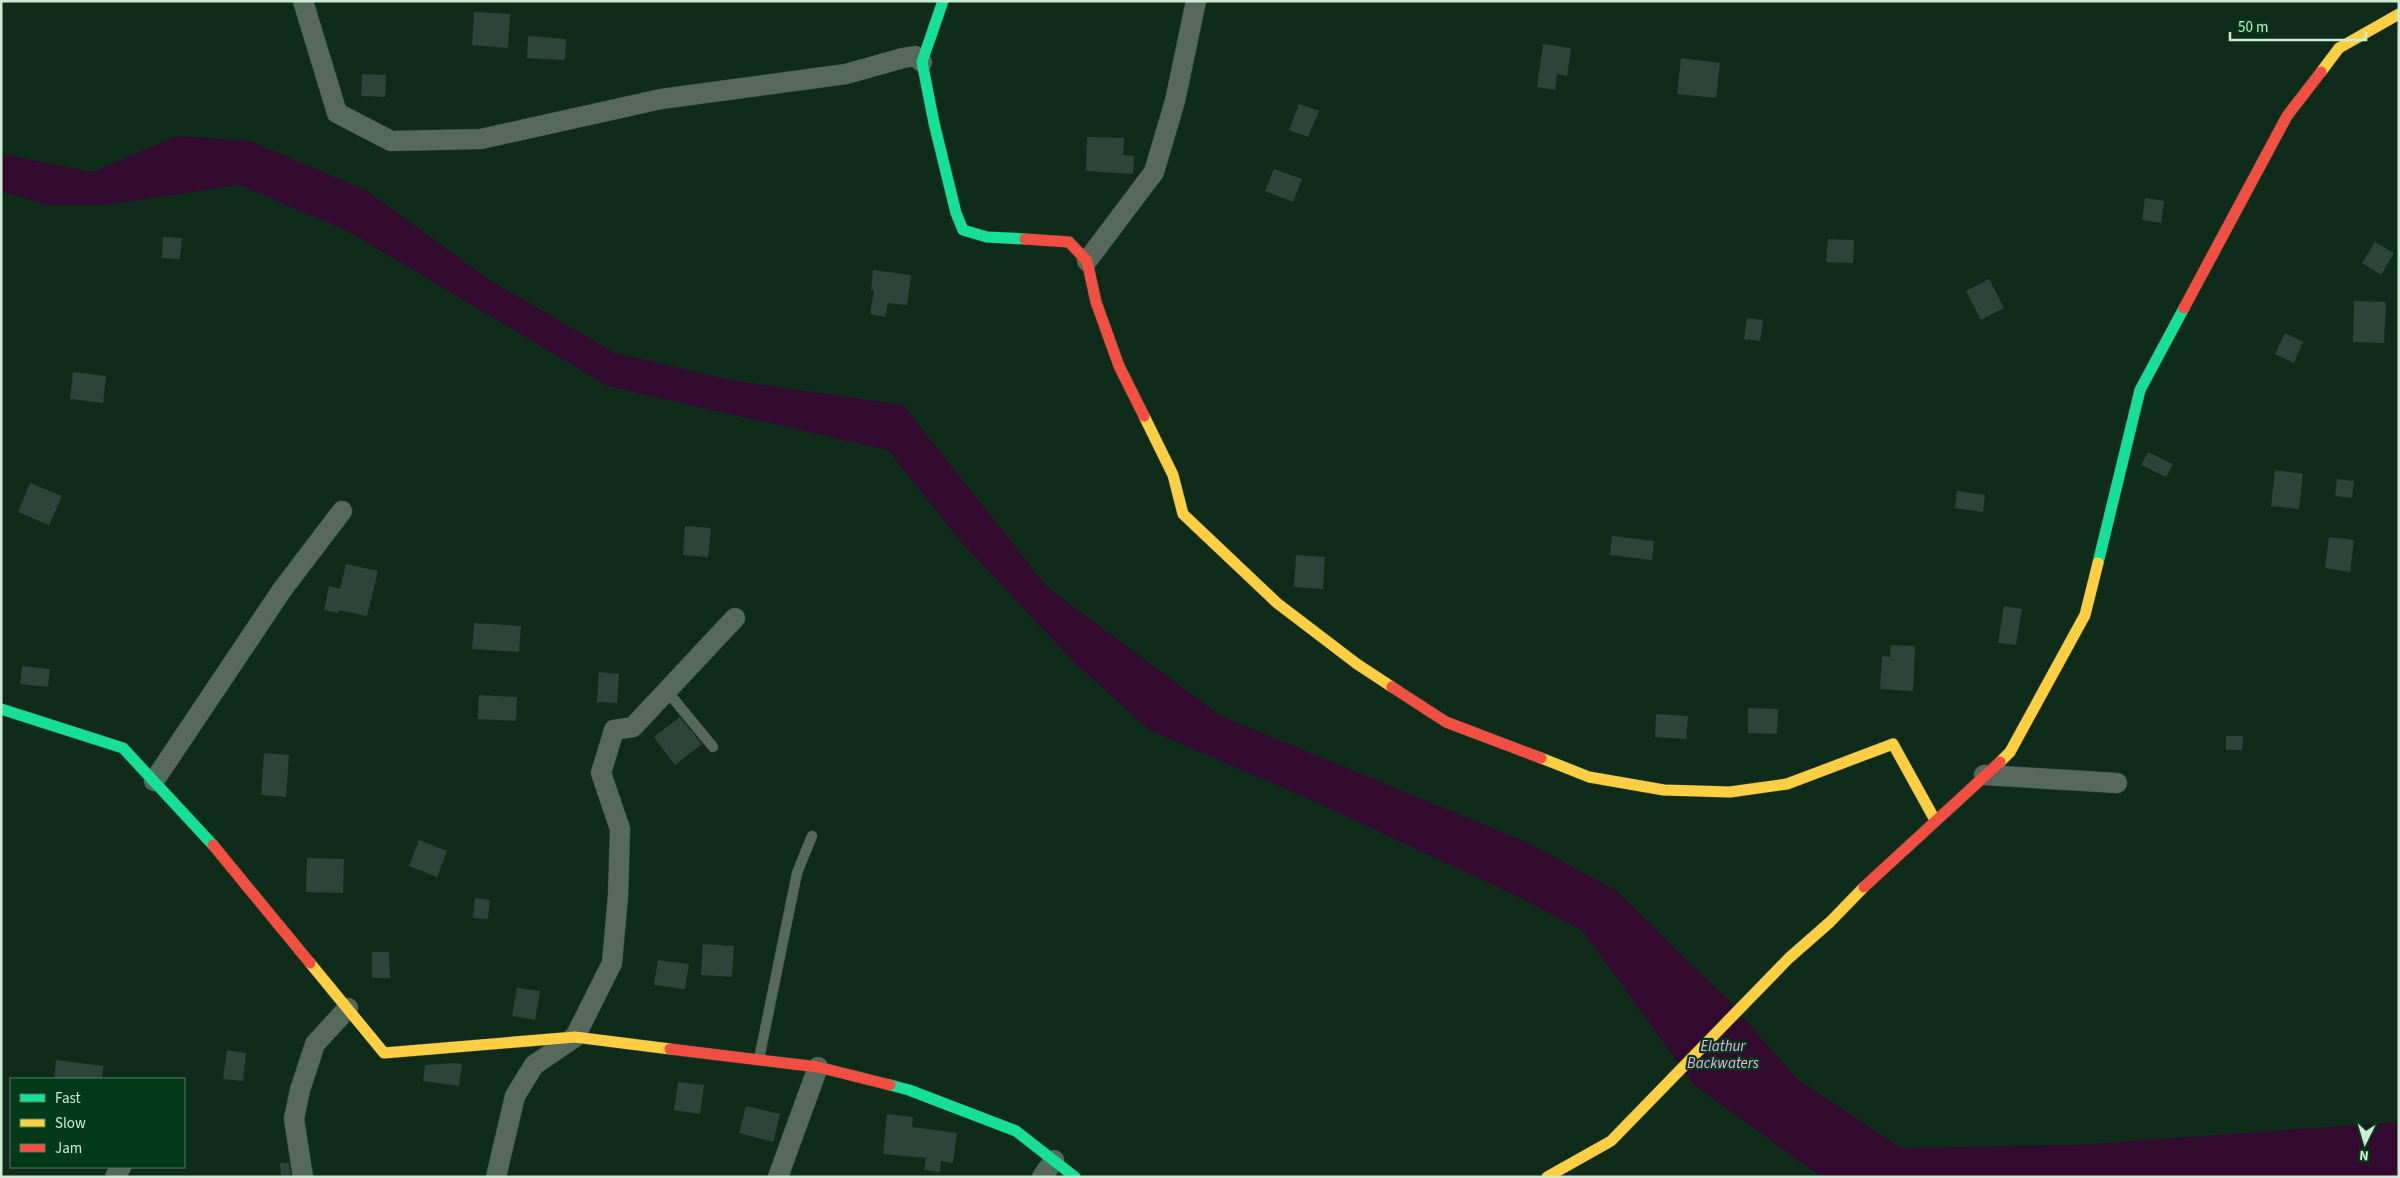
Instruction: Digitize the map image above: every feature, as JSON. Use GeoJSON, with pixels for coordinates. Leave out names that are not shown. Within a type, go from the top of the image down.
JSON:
{"type":"FeatureCollection","features":[{"type":"Feature","properties":{"kind":"street"},"geometry":{"type":"LineString","coordinates":[[303,1],[338,113],[391,141],[481,140],[661,100],[846,74],[915,56],[922,62]]}},
{"type":"Feature","properties":{"kind":"street"},"geometry":{"type":"LineString","coordinates":[[943,1],[922,62],[934,123],[956,213],[963,230],[987,237],[1069,242],[1087,261],[1096,302],[1119,366],[1173,475],[1183,514],[1277,603],[1357,664],[1446,722],[1589,776],[1664,790],[1730,792],[1787,784],[1893,744],[1935,820]]}},
{"type":"Feature","properties":{"kind":"street"},"geometry":{"type":"LineString","coordinates":[[1087,261],[1154,172],[1175,101],[1196,1]]}},
{"type":"Feature","properties":{"kind":"street"},"geometry":{"type":"LineString","coordinates":[[1547,1177],[1611,1141],[1789,958],[1830,922],[1882,869],[2010,752],[2084,614],[2140,390],[2287,116],[2339,48],[2399,14]]}},
{"type":"Feature","properties":{"kind":"street"},"geometry":{"type":"LineString","coordinates":[[154,781],[282,590],[342,510]]}},
{"type":"Feature","properties":{"kind":"street"},"geometry":{"type":"LineString","coordinates":[[496,1177],[515,1096],[534,1065],[575,1037],[612,963],[618,896],[620,829],[601,773],[614,730],[633,727],[736,618]]}},
{"type":"Feature","properties":{"kind":"street"},"geometry":{"type":"LineString","coordinates":[[1,709],[123,748],[212,843],[384,1053],[575,1037],[818,1067],[909,1090],[1016,1131],[1075,1177]]}},
{"type":"Feature","properties":{"kind":"street"},"geometry":{"type":"LineString","coordinates":[[1984,775],[2117,783]]}},
{"type":"Feature","properties":{"kind":"street"},"geometry":{"type":"LineString","coordinates":[[303,1177],[294,1120],[300,1090],[314,1044],[348,1008]]}},
{"type":"Feature","properties":{"kind":"street"},"geometry":{"type":"LineString","coordinates":[[778,1177],[818,1067]]}},
{"type":"Feature","properties":{"kind":"street"},"geometry":{"type":"LineString","coordinates":[[1042,1177],[1054,1160]]}},
{"type":"Feature","properties":{"kind":"lane"},"geometry":{"type":"LineString","coordinates":[[667,691],[713,747]]}},
{"type":"Feature","properties":{"kind":"lane"},"geometry":{"type":"LineString","coordinates":[[758,1060],[797,873],[812,836]]}},
{"type":"Feature","properties":{"kind":"water","name":"Elathur Backwaters"},"geometry":{"type":"Polygon","coordinates":[[[177,136],[250,141],[367,191],[491,281],[615,353],[736,381],[903,405],[1047,587],[1221,716],[1526,842],[1617,891],[1730,1002],[1797,1079],[1901,1148],[2077,1145],[2399,1122],[2399,1177],[1820,1176],[1694,1085],[1583,931],[1517,896],[1307,798],[1149,730],[1074,662],[962,543],[888,450],[608,386],[346,230],[239,185],[106,205],[47,205],[1,191],[1,154],[93,172],[177,136]]]}},
{"type":"Feature","properties":{"kind":"building"},"geometry":{"type":"Polygon","coordinates":[[[474,12],[510,14],[508,48],[472,45],[474,12]]]}},
{"type":"Feature","properties":{"kind":"building"},"geometry":{"type":"Polygon","coordinates":[[[528,36],[566,39],[565,60],[527,58],[528,36]]]}},
{"type":"Feature","properties":{"kind":"building"},"geometry":{"type":"Polygon","coordinates":[[[1543,44],[1571,48],[1567,76],[1557,74],[1555,90],[1537,87],[1543,44]]]}},
{"type":"Feature","properties":{"kind":"building"},"geometry":{"type":"Polygon","coordinates":[[[1681,58],[1720,63],[1716,98],[1677,94],[1681,58]]]}},
{"type":"Feature","properties":{"kind":"building"},"geometry":{"type":"Polygon","coordinates":[[[362,74],[386,75],[385,97],[361,96],[362,74]]]}},
{"type":"Feature","properties":{"kind":"building"},"geometry":{"type":"Polygon","coordinates":[[[1299,104],[1319,111],[1308,137],[1289,130],[1299,104]]]}},
{"type":"Feature","properties":{"kind":"building"},"geometry":{"type":"Polygon","coordinates":[[[1087,137],[1124,138],[1123,155],[1134,156],[1133,174],[1086,171],[1087,137]]]}},
{"type":"Feature","properties":{"kind":"building"},"geometry":{"type":"Polygon","coordinates":[[[1274,169],[1302,179],[1293,202],[1265,191],[1274,169]]]}},
{"type":"Feature","properties":{"kind":"building"},"geometry":{"type":"Polygon","coordinates":[[[2145,198],[2164,201],[2161,223],[2142,220],[2145,198]]]}},
{"type":"Feature","properties":{"kind":"building"},"geometry":{"type":"Polygon","coordinates":[[[163,237],[182,238],[180,259],[162,258],[163,237]]]}},
{"type":"Feature","properties":{"kind":"building"},"geometry":{"type":"Polygon","coordinates":[[[1828,239],[1854,240],[1853,263],[1826,262],[1828,239]]]}},
{"type":"Feature","properties":{"kind":"building"},"geometry":{"type":"Polygon","coordinates":[[[2375,242],[2394,253],[2381,275],[2362,263],[2375,242]]]}},
{"type":"Feature","properties":{"kind":"building"},"geometry":{"type":"Polygon","coordinates":[[[873,270],[911,275],[907,305],[888,303],[885,317],[870,314],[874,291],[871,290],[873,270]]]}},
{"type":"Feature","properties":{"kind":"building"},"geometry":{"type":"Polygon","coordinates":[[[1989,279],[2004,308],[1981,320],[1966,291],[1989,279]]]}},
{"type":"Feature","properties":{"kind":"building"},"geometry":{"type":"Polygon","coordinates":[[[2354,301],[2386,302],[2384,343],[2353,342],[2354,301]]]}},
{"type":"Feature","properties":{"kind":"building"},"geometry":{"type":"Polygon","coordinates":[[[1747,318],[1763,320],[1760,341],[1744,339],[1747,318]]]}},
{"type":"Feature","properties":{"kind":"building"},"geometry":{"type":"Polygon","coordinates":[[[2285,333],[2303,342],[2294,363],[2275,354],[2285,333]]]}},
{"type":"Feature","properties":{"kind":"building"},"geometry":{"type":"Polygon","coordinates":[[[73,372],[106,376],[103,403],[70,399],[73,372]]]}},
{"type":"Feature","properties":{"kind":"building"},"geometry":{"type":"Polygon","coordinates":[[[2148,452],[2173,464],[2166,477],[2141,465],[2148,452]]]}},
{"type":"Feature","properties":{"kind":"building"},"geometry":{"type":"Polygon","coordinates":[[[2275,470],[2303,474],[2299,509],[2271,506],[2275,470]]]}},
{"type":"Feature","properties":{"kind":"building"},"geometry":{"type":"Polygon","coordinates":[[[2337,479],[2354,481],[2352,498],[2335,496],[2337,479]]]}},
{"type":"Feature","properties":{"kind":"building"},"geometry":{"type":"Polygon","coordinates":[[[30,483],[62,496],[49,525],[18,512],[30,483]]]}},
{"type":"Feature","properties":{"kind":"building"},"geometry":{"type":"Polygon","coordinates":[[[1957,491],[1985,495],[1983,512],[1955,508],[1957,491]]]}},
{"type":"Feature","properties":{"kind":"building"},"geometry":{"type":"Polygon","coordinates":[[[685,526],[711,528],[708,557],[683,555],[685,526]]]}},
{"type":"Feature","properties":{"kind":"building"},"geometry":{"type":"Polygon","coordinates":[[[1612,536],[1654,541],[1652,560],[1610,555],[1612,536]]]}},
{"type":"Feature","properties":{"kind":"building"},"geometry":{"type":"Polygon","coordinates":[[[2329,537],[2354,540],[2350,572],[2325,568],[2329,537]]]}},
{"type":"Feature","properties":{"kind":"building"},"geometry":{"type":"Polygon","coordinates":[[[1296,555],[1325,557],[1323,589],[1294,587],[1296,555]]]}},
{"type":"Feature","properties":{"kind":"building"},"geometry":{"type":"Polygon","coordinates":[[[346,564],[378,571],[367,616],[339,610],[338,613],[324,610],[329,586],[340,589],[346,564]]]}},
{"type":"Feature","properties":{"kind":"building"},"geometry":{"type":"Polygon","coordinates":[[[2004,606],[2022,609],[2016,645],[1998,643],[2004,606]]]}},
{"type":"Feature","properties":{"kind":"building"},"geometry":{"type":"Polygon","coordinates":[[[474,623],[521,626],[519,652],[472,649],[474,623]]]}},
{"type":"Feature","properties":{"kind":"building"},"geometry":{"type":"Polygon","coordinates":[[[1891,645],[1915,646],[1913,691],[1880,689],[1882,656],[1890,657],[1891,645]]]}},
{"type":"Feature","properties":{"kind":"building"},"geometry":{"type":"Polygon","coordinates":[[[22,666],[50,669],[48,687],[20,684],[22,666]]]}},
{"type":"Feature","properties":{"kind":"building"},"geometry":{"type":"Polygon","coordinates":[[[599,672],[619,674],[617,703],[597,702],[599,672]]]}},
{"type":"Feature","properties":{"kind":"building"},"geometry":{"type":"Polygon","coordinates":[[[479,695],[517,697],[516,721],[478,719],[479,695]]]}},
{"type":"Feature","properties":{"kind":"building"},"geometry":{"type":"Polygon","coordinates":[[[1748,708],[1778,709],[1777,734],[1748,733],[1748,708]]]}},
{"type":"Feature","properties":{"kind":"building"},"geometry":{"type":"Polygon","coordinates":[[[1656,714],[1688,716],[1686,739],[1655,737],[1656,714]]]}},
{"type":"Feature","properties":{"kind":"building"},"geometry":{"type":"Polygon","coordinates":[[[680,717],[702,744],[675,765],[654,737],[680,717]]]}},
{"type":"Feature","properties":{"kind":"building"},"geometry":{"type":"Polygon","coordinates":[[[2226,736],[2243,736],[2242,750],[2226,750],[2226,736]]]}},
{"type":"Feature","properties":{"kind":"building"},"geometry":{"type":"Polygon","coordinates":[[[264,753],[289,755],[286,797],[261,795],[264,753]]]}},
{"type":"Feature","properties":{"kind":"building"},"geometry":{"type":"Polygon","coordinates":[[[419,840],[447,851],[437,877],[409,866],[419,840]]]}},
{"type":"Feature","properties":{"kind":"building"},"geometry":{"type":"Polygon","coordinates":[[[307,858],[344,859],[343,893],[306,892],[307,858]]]}},
{"type":"Feature","properties":{"kind":"building"},"geometry":{"type":"Polygon","coordinates":[[[475,898],[490,900],[488,919],[473,918],[475,898]]]}},
{"type":"Feature","properties":{"kind":"building"},"geometry":{"type":"Polygon","coordinates":[[[703,944],[734,946],[732,977],[701,975],[703,944]]]}},
{"type":"Feature","properties":{"kind":"building"},"geometry":{"type":"Polygon","coordinates":[[[372,952],[389,952],[390,978],[372,978],[372,952]]]}},
{"type":"Feature","properties":{"kind":"building"},"geometry":{"type":"Polygon","coordinates":[[[658,960],[689,964],[685,989],[654,985],[658,960]]]}},
{"type":"Feature","properties":{"kind":"building"},"geometry":{"type":"Polygon","coordinates":[[[517,988],[540,991],[535,1020],[512,1016],[517,988]]]}},
{"type":"Feature","properties":{"kind":"building"},"geometry":{"type":"Polygon","coordinates":[[[227,1050],[246,1053],[243,1081],[223,1079],[227,1050]]]}},
{"type":"Feature","properties":{"kind":"building"},"geometry":{"type":"Polygon","coordinates":[[[56,1060],[103,1066],[102,1078],[54,1078],[56,1060]]]}},
{"type":"Feature","properties":{"kind":"building"},"geometry":{"type":"Polygon","coordinates":[[[462,1064],[459,1086],[423,1081],[425,1065],[462,1064]]]}},
{"type":"Feature","properties":{"kind":"building"},"geometry":{"type":"Polygon","coordinates":[[[678,1082],[704,1085],[700,1114],[674,1110],[678,1082]]]}},
{"type":"Feature","properties":{"kind":"building"},"geometry":{"type":"Polygon","coordinates":[[[746,1106],[780,1114],[773,1142],[739,1133],[746,1106]]]}},
{"type":"Feature","properties":{"kind":"building"},"geometry":{"type":"Polygon","coordinates":[[[887,1114],[913,1117],[912,1127],[957,1133],[953,1163],[941,1161],[940,1172],[924,1170],[926,1158],[883,1154],[887,1114]]]}},
{"type":"Feature","properties":{"kind":"building"},"geometry":{"type":"Polygon","coordinates":[[[280,1163],[289,1163],[291,1177],[281,1177],[280,1163]]]}},
{"type":"Feature","properties":{"kind":"traffic: fast"},"geometry":{"type":"LineString","coordinates":[[943,1],[922,62],[934,123],[956,213],[963,230],[987,237],[1025,239]]}},
{"type":"Feature","properties":{"kind":"traffic: fast"},"geometry":{"type":"LineString","coordinates":[[2098,563],[2140,390],[2184,308]]}},
{"type":"Feature","properties":{"kind":"traffic: fast"},"geometry":{"type":"LineString","coordinates":[[1,709],[123,748],[213,845]]}},
{"type":"Feature","properties":{"kind":"traffic: fast"},"geometry":{"type":"LineString","coordinates":[[890,1085],[909,1090],[1016,1131],[1075,1177]]}},
{"type":"Feature","properties":{"kind":"traffic: slow"},"geometry":{"type":"LineString","coordinates":[[2321,72],[2339,48],[2399,14]]}},
{"type":"Feature","properties":{"kind":"traffic: slow"},"geometry":{"type":"LineString","coordinates":[[1144,416],[1173,475],[1183,514],[1277,603],[1357,664],[1392,687]]}},
{"type":"Feature","properties":{"kind":"traffic: slow"},"geometry":{"type":"LineString","coordinates":[[2000,762],[2010,752],[2085,615],[2098,563]]}},
{"type":"Feature","properties":{"kind":"traffic: slow"},"geometry":{"type":"LineString","coordinates":[[1541,758],[1589,777],[1664,790],[1730,792],[1787,784],[1893,744],[1935,820]]}},
{"type":"Feature","properties":{"kind":"traffic: slow"},"geometry":{"type":"LineString","coordinates":[[1547,1177],[1611,1141],[1789,958],[1830,922],[1864,887]]}},
{"type":"Feature","properties":{"kind":"traffic: slow"},"geometry":{"type":"LineString","coordinates":[[310,963],[384,1053],[575,1037],[670,1049]]}},
{"type":"Feature","properties":{"kind":"traffic: jam"},"geometry":{"type":"LineString","coordinates":[[2184,308],[2287,116],[2321,72]]}},
{"type":"Feature","properties":{"kind":"traffic: jam"},"geometry":{"type":"LineString","coordinates":[[1025,239],[1069,242],[1087,261],[1096,302],[1119,366],[1144,416]]}},
{"type":"Feature","properties":{"kind":"traffic: jam"},"geometry":{"type":"LineString","coordinates":[[1392,687],[1446,722],[1541,758]]}},
{"type":"Feature","properties":{"kind":"traffic: jam"},"geometry":{"type":"LineString","coordinates":[[1864,887],[2000,762]]}},
{"type":"Feature","properties":{"kind":"traffic: jam"},"geometry":{"type":"LineString","coordinates":[[213,845],[310,963]]}},
{"type":"Feature","properties":{"kind":"traffic: jam"},"geometry":{"type":"LineString","coordinates":[[670,1049],[818,1067],[890,1085]]}}]}
